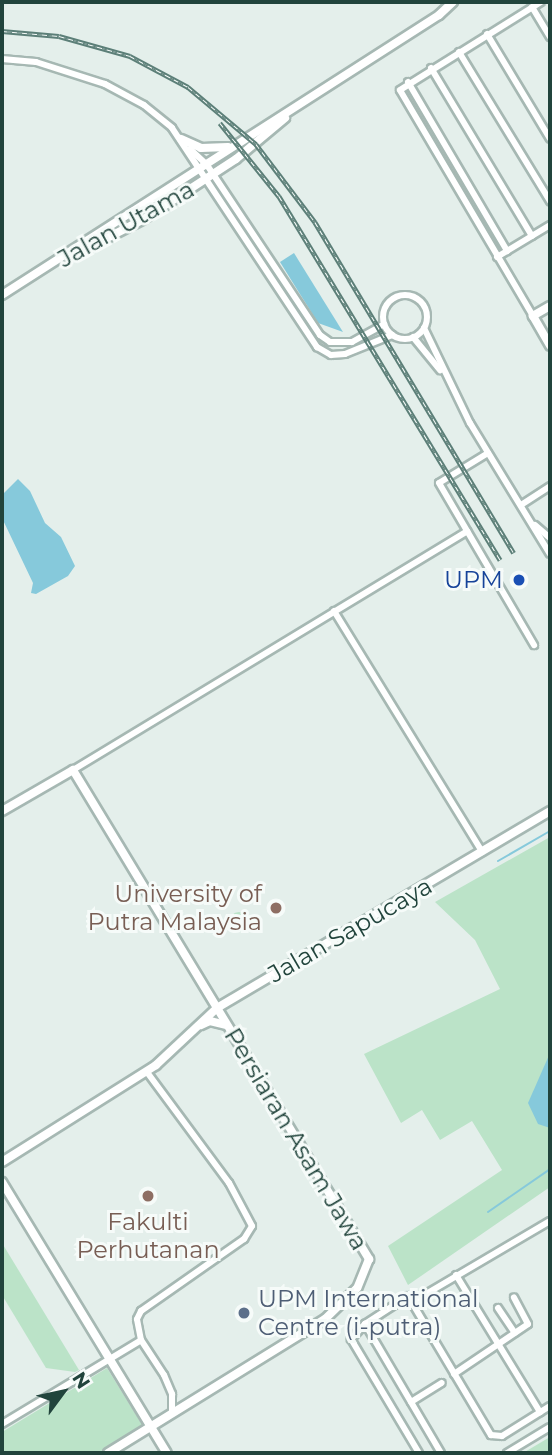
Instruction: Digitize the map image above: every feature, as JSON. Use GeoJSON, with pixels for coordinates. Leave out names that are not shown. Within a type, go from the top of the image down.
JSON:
{"type":"FeatureCollection","features":[{"type":"Feature","properties":{"kind":"street"},"geometry":{"type":"LineString","coordinates":[[312,96],[453,2]]}},
{"type":"Feature","properties":{"kind":"street"},"geometry":{"type":"LineString","coordinates":[[541,2],[408,82],[400,90],[404,102],[550,345]]}},
{"type":"Feature","properties":{"kind":"street"},"geometry":{"type":"LineString","coordinates":[[532,7],[550,37]]}},
{"type":"Feature","properties":{"kind":"street"},"geometry":{"type":"LineString","coordinates":[[487,34],[550,139]]}},
{"type":"Feature","properties":{"kind":"street"},"geometry":{"type":"LineString","coordinates":[[459,52],[550,201]]}},
{"type":"Feature","properties":{"kind":"street"},"geometry":{"type":"LineString","coordinates":[[2,59],[36,62],[105,84],[144,105],[181,139],[203,167],[320,335],[330,342],[352,342],[384,324]]}},
{"type":"Feature","properties":{"kind":"street"},"geometry":{"type":"LineString","coordinates":[[431,68],[532,236]]}},
{"type":"Feature","properties":{"kind":"street"},"geometry":{"type":"LineString","coordinates":[[408,82],[507,251]]}},
{"type":"Feature","properties":{"kind":"street","name":"Jalan Utama"},"geometry":{"type":"LineString","coordinates":[[2,295],[312,96]]}},
{"type":"Feature","properties":{"kind":"street","name":"Jalan Utama"},"geometry":{"type":"LineString","coordinates":[[45,269],[144,219],[209,176],[312,96]]}},
{"type":"Feature","properties":{"kind":"street"},"geometry":{"type":"LineString","coordinates":[[181,139],[201,148],[233,146]]}},
{"type":"Feature","properties":{"kind":"street"},"geometry":{"type":"LineString","coordinates":[[209,176],[317,347],[331,355],[345,354],[392,335],[413,337],[424,328]]}},
{"type":"Feature","properties":{"kind":"street"},"geometry":{"type":"LineString","coordinates":[[497,257],[550,225]]}},
{"type":"Feature","properties":{"kind":"street"},"geometry":{"type":"LineString","coordinates":[[392,335],[384,324],[388,303],[407,295],[423,305],[424,328],[445,377],[550,554]]}},
{"type":"Feature","properties":{"kind":"street"},"geometry":{"type":"LineString","coordinates":[[533,316],[550,306]]}},
{"type":"Feature","properties":{"kind":"street"},"geometry":{"type":"LineString","coordinates":[[413,337],[445,377]]}},
{"type":"Feature","properties":{"kind":"street"},"geometry":{"type":"LineString","coordinates":[[488,453],[439,483],[534,645]]}},
{"type":"Feature","properties":{"kind":"street"},"geometry":{"type":"LineString","coordinates":[[521,505],[550,486]]}},
{"type":"Feature","properties":{"kind":"street"},"geometry":{"type":"LineString","coordinates":[[531,521],[550,538]]}},
{"type":"Feature","properties":{"kind":"street"},"geometry":{"type":"LineString","coordinates":[[2,811],[73,771],[467,531]]}},
{"type":"Feature","properties":{"kind":"street"},"geometry":{"type":"LineString","coordinates":[[542,540],[550,560]]}},
{"type":"Feature","properties":{"kind":"street"},"geometry":{"type":"LineString","coordinates":[[334,611],[482,852]]}},
{"type":"Feature","properties":{"kind":"street","name":"Persiaran Asam Jawa"},"geometry":{"type":"LineString","coordinates":[[73,771],[368,1252],[369,1265],[357,1288],[325,1319],[108,1453]]}},
{"type":"Feature","properties":{"kind":"street","name":"Jalan Sapucaya"},"geometry":{"type":"LineString","coordinates":[[2,1162],[147,1072],[217,1008],[550,811]]}},
{"type":"Feature","properties":{"kind":"street"},"geometry":{"type":"LineString","coordinates":[[198,1027],[210,1021],[226,1024]]}},
{"type":"Feature","properties":{"kind":"street"},"geometry":{"type":"LineString","coordinates":[[147,1072],[229,1183],[252,1226],[244,1239],[141,1311],[137,1319],[141,1340],[164,1375],[172,1394],[172,1412]]}},
{"type":"Feature","properties":{"kind":"street"},"geometry":{"type":"LineString","coordinates":[[2,1182],[112,1358],[167,1453]]}},
{"type":"Feature","properties":{"kind":"street"},"geometry":{"type":"LineString","coordinates":[[419,1453],[351,1339],[353,1331],[550,1222]]}},
{"type":"Feature","properties":{"kind":"street"},"geometry":{"type":"LineString","coordinates":[[456,1275],[540,1412]]}},
{"type":"Feature","properties":{"kind":"street"},"geometry":{"type":"LineString","coordinates":[[454,1374],[529,1322],[514,1298]]}},
{"type":"Feature","properties":{"kind":"street"},"geometry":{"type":"LineString","coordinates":[[413,1300],[491,1435],[502,1436],[550,1406]]}},
{"type":"Feature","properties":{"kind":"street"},"geometry":{"type":"LineString","coordinates":[[498,1308],[515,1333]]}},
{"type":"Feature","properties":{"kind":"street"},"geometry":{"type":"LineString","coordinates":[[365,1324],[441,1453]]}},
{"type":"Feature","properties":{"kind":"street"},"geometry":{"type":"LineString","coordinates":[[2,1424],[141,1340]]}},
{"type":"Feature","properties":{"kind":"street"},"geometry":{"type":"LineString","coordinates":[[411,1402],[441,1383]]}},
{"type":"Feature","properties":{"kind":"street"},"geometry":{"type":"LineString","coordinates":[[524,1423],[533,1438]]}},
{"type":"Feature","properties":{"kind":"street"},"geometry":{"type":"LineString","coordinates":[[507,1453],[550,1427]]}},
{"type":"Feature","properties":{"kind":"green space"},"geometry":{"type":"Polygon","coordinates":[[[550,837],[550,1187],[408,1285],[388,1246],[502,1170],[472,1121],[440,1140],[422,1110],[401,1123],[364,1054],[500,989],[475,940],[435,902],[550,837]]]}},
{"type":"Feature","properties":{"kind":"green space"},"geometry":{"type":"Polygon","coordinates":[[[239,912],[246,915],[249,922],[246,929],[239,932],[232,929],[229,922],[232,915],[239,912]]]}},
{"type":"Feature","properties":{"kind":"green space"},"geometry":{"type":"Polygon","coordinates":[[[2,1243],[79,1370],[75,1372],[46,1368],[2,1295],[2,1243]]]}},
{"type":"Feature","properties":{"kind":"green space"},"geometry":{"type":"Polygon","coordinates":[[[107,1368],[143,1426],[98,1453],[2,1453],[2,1432],[107,1368]]]}},
{"type":"Feature","properties":{"kind":"green space"},"geometry":{"type":"Polygon","coordinates":[[[550,1437],[550,1453],[523,1453],[550,1437]]]}},
{"type":"Feature","properties":{"kind":"water"},"geometry":{"type":"Polygon","coordinates":[[[294,253],[343,332],[318,323],[280,262],[294,253]]]}},
{"type":"Feature","properties":{"kind":"water"},"geometry":{"type":"Polygon","coordinates":[[[18,479],[30,491],[45,523],[61,537],[75,566],[68,576],[36,594],[31,593],[33,583],[2,518],[2,495],[18,479]]]}},
{"type":"Feature","properties":{"kind":"water"},"geometry":{"type":"Polygon","coordinates":[[[550,1053],[550,1128],[538,1124],[528,1103],[550,1053]]]}},
{"type":"Feature","properties":{"kind":"waterway"},"geometry":{"type":"LineString","coordinates":[[498,861],[550,831]]}},
{"type":"Feature","properties":{"kind":"waterway"},"geometry":{"type":"LineString","coordinates":[[488,1212],[550,1169]]}},
{"type":"Feature","properties":{"kind":"railway"},"geometry":{"type":"LineString","coordinates":[[2,31],[59,36],[130,56],[188,87],[256,144],[315,222],[514,553]]}},
{"type":"Feature","properties":{"kind":"railway"},"geometry":{"type":"LineString","coordinates":[[220,123],[279,196],[500,560]]}},
{"type":"Feature","properties":{"kind":"place","name":"UPM"},"geometry":{"type":"Point","coordinates":[519,580]}},
{"type":"Feature","properties":{"kind":"place","name":"University of Putra Malaysia"},"geometry":{"type":"Point","coordinates":[276,908]}},
{"type":"Feature","properties":{"kind":"place","name":"Fakulti Perhutanan"},"geometry":{"type":"Point","coordinates":[148,1196]}},
{"type":"Feature","properties":{"kind":"place","name":"UPM International Centre (i-putra)"},"geometry":{"type":"Point","coordinates":[244,1313]}}]}
